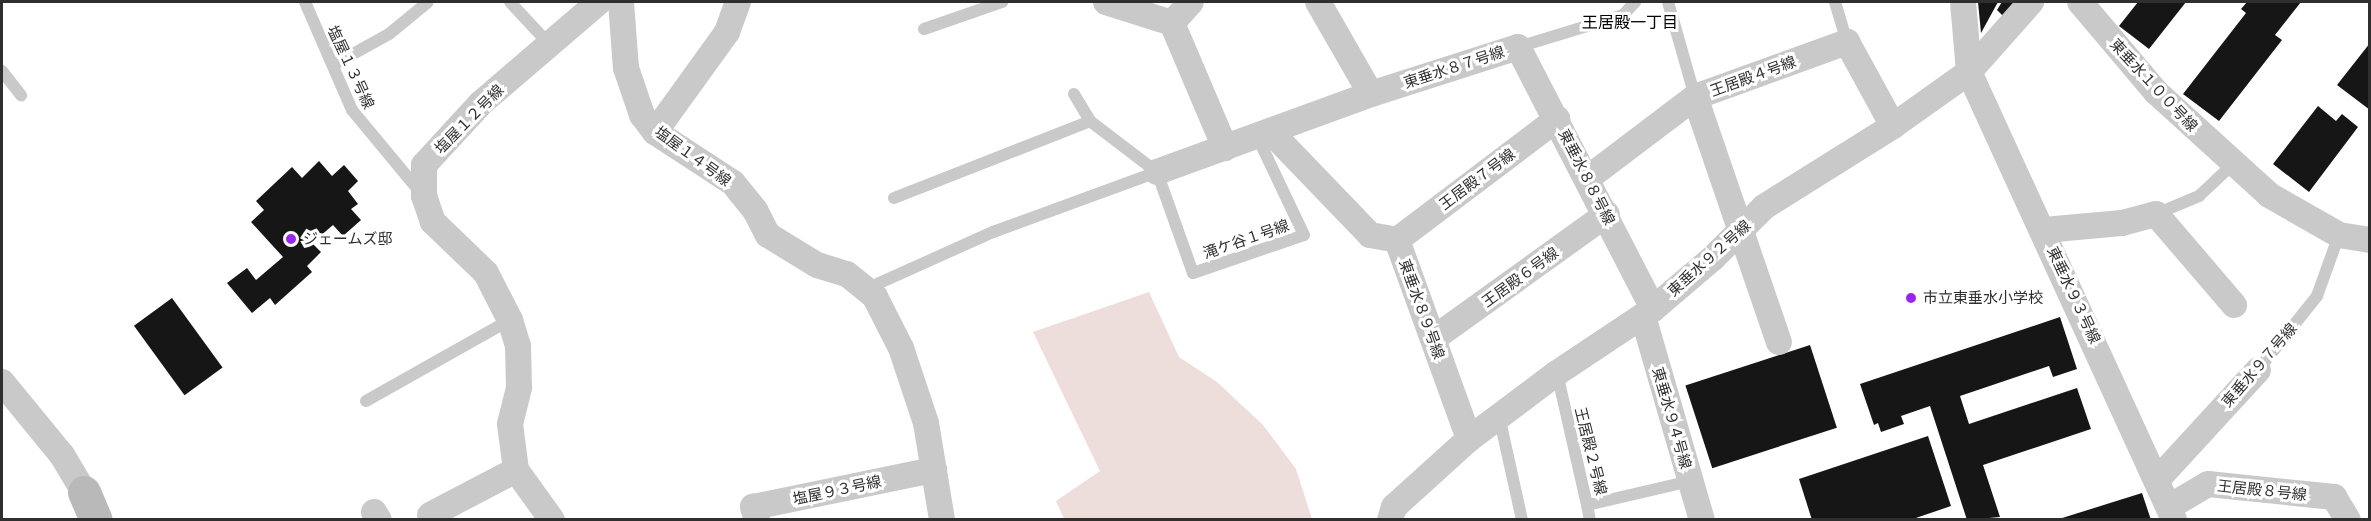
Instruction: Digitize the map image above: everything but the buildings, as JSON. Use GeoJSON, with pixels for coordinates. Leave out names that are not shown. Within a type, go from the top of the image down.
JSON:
{"type":"FeatureCollection","features":[{"type":"Feature","properties":{"kind":"street","name":"塩屋１２号線"},"geometry":{"type":"LineString","coordinates":[[552,519],[516,471],[510,424],[519,387],[518,346],[510,320],[486,273],[433,222],[424,196],[424,165],[480,103],[599,2]]}},
{"type":"Feature","properties":{"kind":"street","name":"塩屋１４号線"},"geometry":{"type":"LineString","coordinates":[[621,2],[626,68],[642,115],[655,132],[733,183],[755,210],[768,235],[817,265],[847,274],[879,304],[901,348],[926,423],[942,519]]}},
{"type":"Feature","properties":{"kind":"street"},"geometry":{"type":"LineString","coordinates":[[655,132],[727,32],[738,2]]}},
{"type":"Feature","properties":{"kind":"street"},"geometry":{"type":"LineString","coordinates":[[1106,2],[1172,23],[1225,148]]}},
{"type":"Feature","properties":{"kind":"street"},"geometry":{"type":"LineString","coordinates":[[1172,23],[1191,2]]}},
{"type":"Feature","properties":{"kind":"street"},"geometry":{"type":"LineString","coordinates":[[1318,2],[1371,94]]}},
{"type":"Feature","properties":{"kind":"street"},"geometry":{"type":"LineString","coordinates":[[1963,2],[1969,72]]}},
{"type":"Feature","properties":{"kind":"street","name":"東垂水９２号線"},"geometry":{"type":"LineString","coordinates":[[1390,519],[1394,507],[1469,439],[1498,415],[1557,373],[1648,312],[1741,231],[1764,207],[1893,126],[1969,72],[2031,2]]}},
{"type":"Feature","properties":{"kind":"street","name":"東垂水１００号線"},"geometry":{"type":"LineString","coordinates":[[2080,2],[2156,92],[2232,165],[2269,195],[2339,235]]}},
{"type":"Feature","properties":{"kind":"street"},"geometry":{"type":"LineString","coordinates":[[1847,42],[1893,126]]}},
{"type":"Feature","properties":{"kind":"street","name":"王居殿４号線"},"geometry":{"type":"LineString","coordinates":[[1588,178],[1695,97],[1847,42]]}},
{"type":"Feature","properties":{"kind":"street","name":"東垂水８７号線"},"geometry":{"type":"LineString","coordinates":[[1157,172],[1371,94],[1518,47]]}},
{"type":"Feature","properties":{"kind":"street","name":"東垂水８８号線"},"geometry":{"type":"LineString","coordinates":[[1518,47],[1607,214],[1648,312]]}},
{"type":"Feature","properties":{"kind":"street","name":"東垂水９３号線"},"geometry":{"type":"LineString","coordinates":[[1969,72],[2044,230],[2171,513]]}},
{"type":"Feature","properties":{"kind":"street"},"geometry":{"type":"LineString","coordinates":[[1695,97],[1779,342]]}},
{"type":"Feature","properties":{"kind":"street","name":"王居殿７号線"},"geometry":{"type":"LineString","coordinates":[[1398,240],[1557,119]]}},
{"type":"Feature","properties":{"kind":"street","name":"東垂水８９号線"},"geometry":{"type":"LineString","coordinates":[[1263,133],[1370,235],[1398,240],[1469,439]]}},
{"type":"Feature","properties":{"kind":"street","name":"王居殿６号線"},"geometry":{"type":"LineString","coordinates":[[1433,339],[1607,214]]}},
{"type":"Feature","properties":{"kind":"street"},"geometry":{"type":"LineString","coordinates":[[2044,230],[2122,223],[2156,214],[2234,305]]}},
{"type":"Feature","properties":{"kind":"street"},"geometry":{"type":"LineString","coordinates":[[2339,235],[2370,240]]}},
{"type":"Feature","properties":{"kind":"street","name":"東垂水９４号線"},"geometry":{"type":"LineString","coordinates":[[1648,312],[1690,481],[1702,519]]}},
{"type":"Feature","properties":{"kind":"street","name":"東垂水９７号線"},"geometry":{"type":"LineString","coordinates":[[2157,480],[2258,370]]}},
{"type":"Feature","properties":{"kind":"street"},"geometry":{"type":"LineString","coordinates":[[2,382],[62,455],[90,506]]}},
{"type":"Feature","properties":{"kind":"street","name":"塩屋９３号線"},"geometry":{"type":"LineString","coordinates":[[757,519],[753,507],[934,470]]}},
{"type":"Feature","properties":{"kind":"street"},"geometry":{"type":"LineString","coordinates":[[430,515],[516,471]]}},
{"type":"Feature","properties":{"kind":"street","name":"王居殿８号線"},"geometry":{"type":"LineString","coordinates":[[2171,513],[2208,484],[2334,497],[2349,519]]}},
{"type":"Feature","properties":{"kind":"lane","name":"塩屋１３号線"},"geometry":{"type":"LineString","coordinates":[[305,2],[365,129],[424,196]]}},
{"type":"Feature","properties":{"kind":"lane"},"geometry":{"type":"LineString","coordinates":[[333,65],[389,34],[428,2]]}},
{"type":"Feature","properties":{"kind":"lane"},"geometry":{"type":"LineString","coordinates":[[510,2],[549,44]]}},
{"type":"Feature","properties":{"kind":"lane"},"geometry":{"type":"LineString","coordinates":[[924,29],[1002,2]]}},
{"type":"Feature","properties":{"kind":"lane","name":"東垂水８７号線"},"geometry":{"type":"LineString","coordinates":[[1518,47],[1623,15],[1635,2]]}},
{"type":"Feature","properties":{"kind":"lane"},"geometry":{"type":"LineString","coordinates":[[1668,2],[1695,97]]}},
{"type":"Feature","properties":{"kind":"lane"},"geometry":{"type":"LineString","coordinates":[[1835,2],[1847,42]]}},
{"type":"Feature","properties":{"kind":"lane"},"geometry":{"type":"LineString","coordinates":[[2,71],[21,95]]}},
{"type":"Feature","properties":{"kind":"lane"},"geometry":{"type":"LineString","coordinates":[[1074,94],[1090,121],[1157,172]]}},
{"type":"Feature","properties":{"kind":"lane"},"geometry":{"type":"LineString","coordinates":[[894,198],[1090,121]]}},
{"type":"Feature","properties":{"kind":"lane","name":"滝ケ谷１号線"},"geometry":{"type":"LineString","coordinates":[[1157,172],[1193,273],[1304,236],[1263,133]]}},
{"type":"Feature","properties":{"kind":"lane"},"geometry":{"type":"LineString","coordinates":[[2156,214],[2199,196],[2232,165]]}},
{"type":"Feature","properties":{"kind":"lane"},"geometry":{"type":"LineString","coordinates":[[865,289],[993,232],[1157,172]]}},
{"type":"Feature","properties":{"kind":"lane","name":"東垂水９７号線"},"geometry":{"type":"LineString","coordinates":[[2258,370],[2317,296],[2339,235]]}},
{"type":"Feature","properties":{"kind":"lane"},"geometry":{"type":"LineString","coordinates":[[366,400],[510,320]]}},
{"type":"Feature","properties":{"kind":"lane","name":"王居殿２号線"},"geometry":{"type":"LineString","coordinates":[[1557,373],[1587,505],[1690,481]]}},
{"type":"Feature","properties":{"kind":"lane"},"geometry":{"type":"LineString","coordinates":[[1498,415],[1522,519]]}},
{"type":"Feature","properties":{"kind":"lane"},"geometry":{"type":"LineString","coordinates":[[1587,505],[1590,519]]}},
{"type":"Feature","properties":{"kind":"shaded area"},"geometry":{"type":"Polygon","coordinates":[[[1149,292],[1179,357],[1217,382],[1263,425],[1296,469],[1312,519],[1064,519],[1056,501],[1100,471],[1033,332],[1149,292]]]}},
{"type":"Feature","properties":{"kind":"place","name":"ジェームズ邸"},"geometry":{"type":"Point","coordinates":[291,239]}},
{"type":"Feature","properties":{"kind":"place","name":"市立東垂水小学校"},"geometry":{"type":"Point","coordinates":[1911,298]}},
{"type":"Feature","properties":{"kind":"district","name":"王居殿一丁目"},"geometry":{"type":"Point","coordinates":[1630,23]}}]}
